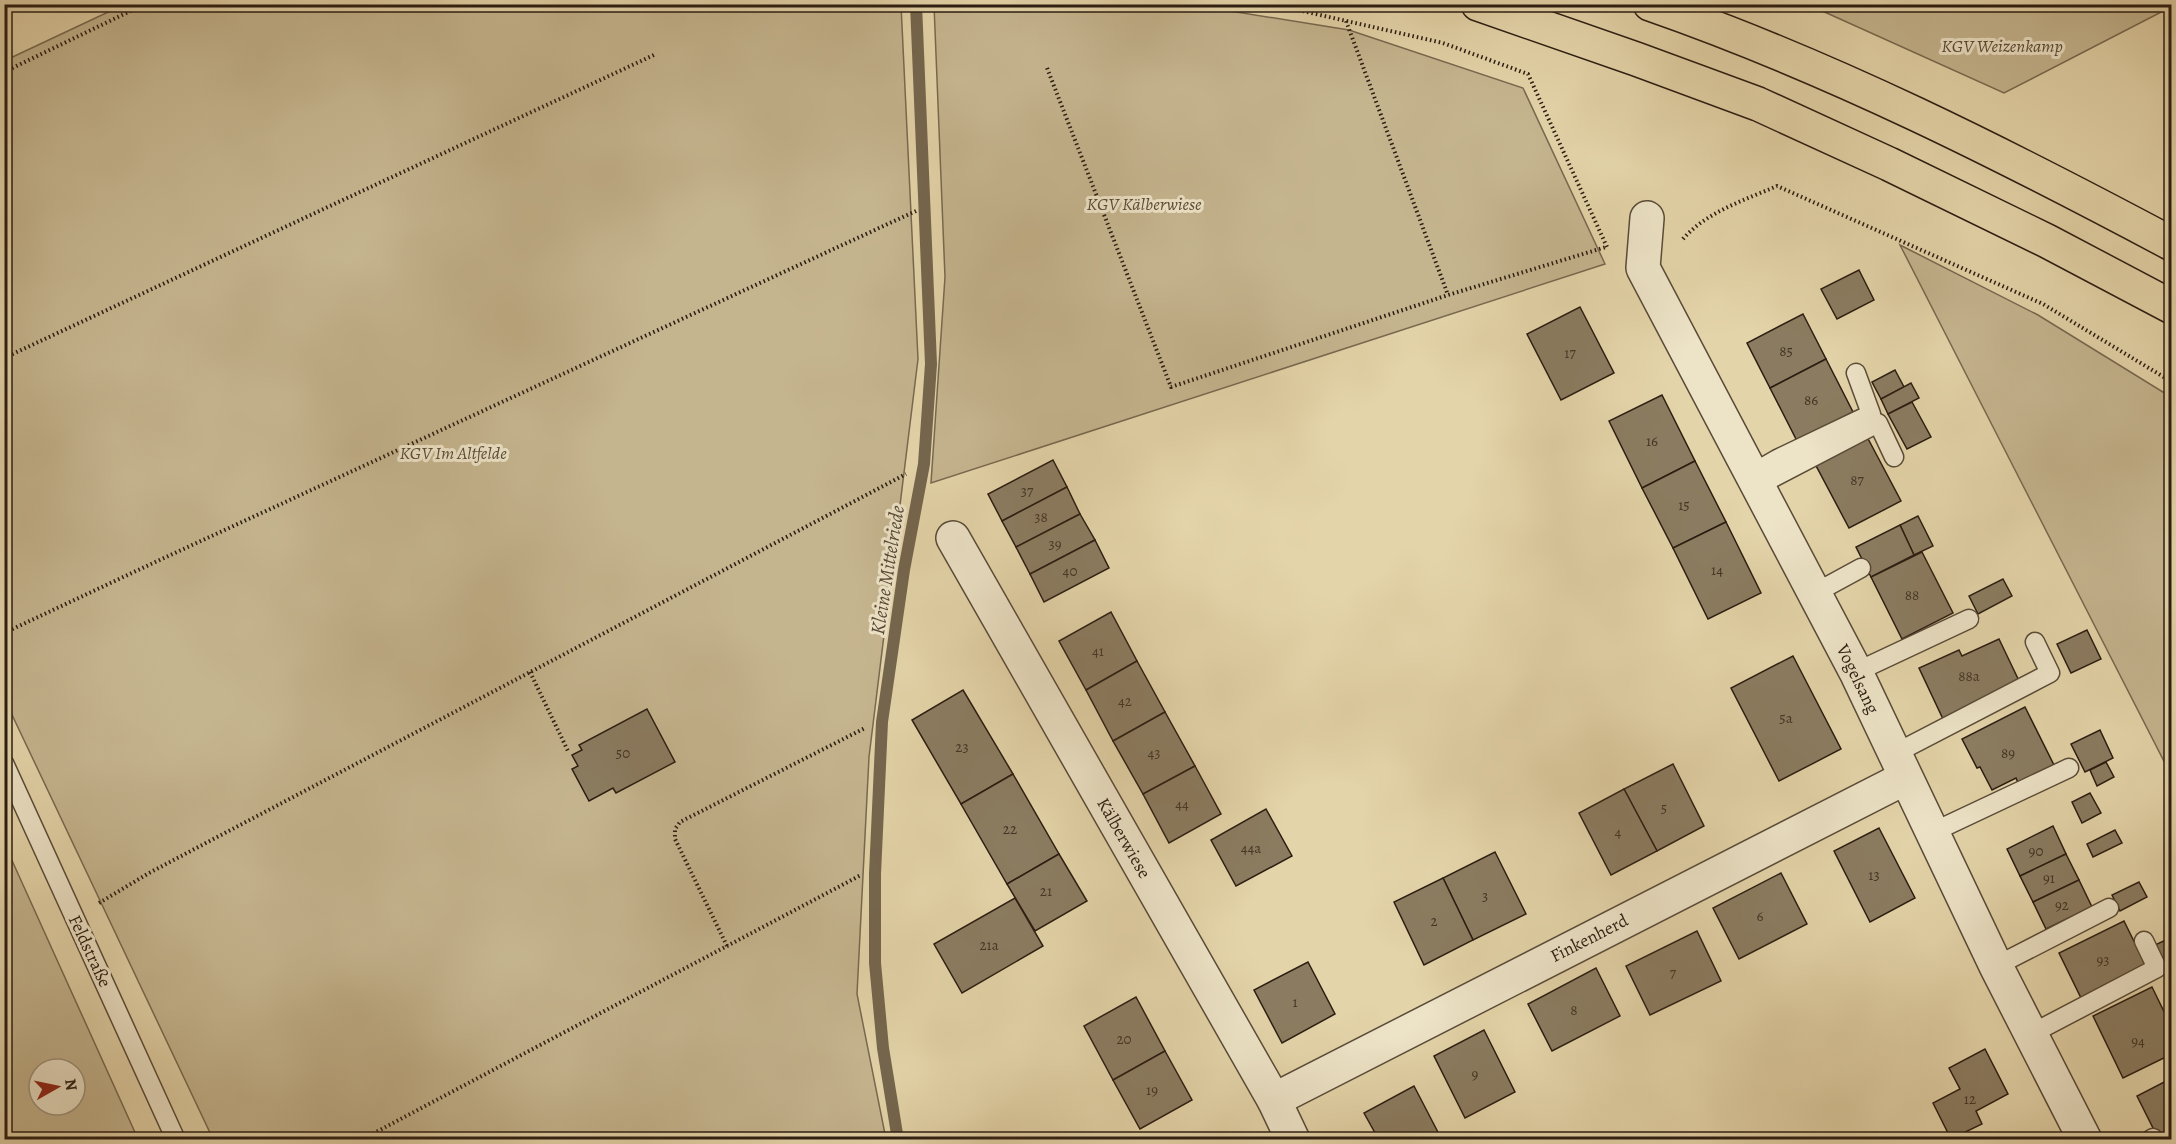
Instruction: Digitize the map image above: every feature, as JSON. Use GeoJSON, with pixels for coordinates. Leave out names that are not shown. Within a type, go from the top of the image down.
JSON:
{"type":"FeatureCollection","features":[{"type":"Feature","properties":{"kind":"highway"},"geometry":{"type":"LineString","coordinates":[[1478,4],[1758,104],[1889,164],[2047,241],[2172,307]]}},
{"type":"Feature","properties":{"kind":"highway"},"geometry":{"type":"LineString","coordinates":[[1650,4],[1785,55],[1909,110],[2069,189],[2172,244]]}},
{"type":"Feature","properties":{"kind":"street","name":"Vogelsang"},"geometry":{"type":"LineString","coordinates":[[1647,218],[1643,268],[1856,672],[1996,966],[2085,1140]]}},
{"type":"Feature","properties":{"kind":"street","name":"Kälberwiese"},"geometry":{"type":"LineString","coordinates":[[953,538],[1274,1100],[1293,1140]]}},
{"type":"Feature","properties":{"kind":"street","name":"Finkenherd"},"geometry":{"type":"LineString","coordinates":[[1274,1100],[1900,766]]}},
{"type":"Feature","properties":{"kind":"lane"},"geometry":{"type":"LineString","coordinates":[[1756,479],[1777,459],[1871,414],[1856,373]]}},
{"type":"Feature","properties":{"kind":"lane"},"geometry":{"type":"LineString","coordinates":[[1756,479],[1878,423],[1894,457]]}},
{"type":"Feature","properties":{"kind":"lane"},"geometry":{"type":"LineString","coordinates":[[1815,593],[1861,568]]}},
{"type":"Feature","properties":{"kind":"lane"},"geometry":{"type":"LineString","coordinates":[[1856,672],[1969,620]]}},
{"type":"Feature","properties":{"kind":"lane"},"geometry":{"type":"LineString","coordinates":[[1900,766],[2050,673],[2035,642]]}},
{"type":"Feature","properties":{"kind":"lane","name":"Feldstraße"},"geometry":{"type":"LineString","coordinates":[[4,763],[176,1140]]}},
{"type":"Feature","properties":{"kind":"lane"},"geometry":{"type":"LineString","coordinates":[[1931,833],[2069,768]]}},
{"type":"Feature","properties":{"kind":"lane"},"geometry":{"type":"LineString","coordinates":[[1996,966],[2109,908]]}},
{"type":"Feature","properties":{"kind":"lane"},"geometry":{"type":"LineString","coordinates":[[2031,1034],[2157,968],[2144,941]]}},
{"type":"Feature","properties":{"kind":"path"},"geometry":{"type":"LineString","coordinates":[[4,72],[145,4]]}},
{"type":"Feature","properties":{"kind":"path"},"geometry":{"type":"LineString","coordinates":[[1272,4],[1443,43],[1528,74],[1606,247]]}},
{"type":"Feature","properties":{"kind":"path"},"geometry":{"type":"LineString","coordinates":[[1346,21],[1448,296]]}},
{"type":"Feature","properties":{"kind":"path"},"geometry":{"type":"LineString","coordinates":[[4,358],[656,54]]}},
{"type":"Feature","properties":{"kind":"path"},"geometry":{"type":"LineString","coordinates":[[1047,68],[1171,387],[1606,247],[1647,218]]}},
{"type":"Feature","properties":{"kind":"path"},"geometry":{"type":"LineString","coordinates":[[1680,242],[1694,226],[1723,209],[1777,186],[2043,304],[2172,382]]}},
{"type":"Feature","properties":{"kind":"path"},"geometry":{"type":"LineString","coordinates":[[4,633],[916,211]]}},
{"type":"Feature","properties":{"kind":"path"},"geometry":{"type":"LineString","coordinates":[[75,917],[149,873],[906,474]]}},
{"type":"Feature","properties":{"kind":"path"},"geometry":{"type":"LineString","coordinates":[[530,672],[568,751]]}},
{"type":"Feature","properties":{"kind":"path"},"geometry":{"type":"LineString","coordinates":[[727,946],[675,839],[675,829],[680,822],[865,728]]}},
{"type":"Feature","properties":{"kind":"path"},"geometry":{"type":"LineString","coordinates":[[361,1140],[861,875]]}},
{"type":"Feature","properties":{"kind":"green space","name":"KGV Weizenkamp"},"geometry":{"type":"Polygon","coordinates":[[[2171,4],[2171,7],[2004,93],[1809,5],[2171,4]]]}},
{"type":"Feature","properties":{"kind":"green space","name":"KGV Im Altfelde"},"geometry":{"type":"Polygon","coordinates":[[[123,5],[901,5],[918,359],[869,757],[857,994],[886,1139],[213,1139],[5,700],[4,61],[123,5]]]}},
{"type":"Feature","properties":{"kind":"green space","name":"KGV Kälberwiese"},"geometry":{"type":"Polygon","coordinates":[[[934,5],[1193,5],[1349,30],[1523,88],[1605,264],[931,483],[945,277],[934,5]]]}},
{"type":"Feature","properties":{"kind":"green space"},"geometry":{"type":"Polygon","coordinates":[[[1900,245],[2038,315],[2171,397],[2171,775],[1900,245]]]}},
{"type":"Feature","properties":{"kind":"green space"},"geometry":{"type":"Polygon","coordinates":[[[5,845],[138,1139],[5,1139],[5,845]]]}},
{"type":"Feature","properties":{"kind":"building"},"geometry":{"type":"Polygon","coordinates":[[[1859,270],[1874,300],[1837,319],[1821,289],[1859,270]]]}},
{"type":"Feature","properties":{"kind":"building"},"geometry":{"type":"Polygon","coordinates":[[[1580,307],[1614,373],[1561,400],[1527,334],[1580,307]]]}},
{"type":"Feature","properties":{"kind":"building"},"geometry":{"type":"Polygon","coordinates":[[[1803,314],[1826,359],[1770,388],[1747,343],[1803,314]]]}},
{"type":"Feature","properties":{"kind":"building"},"geometry":{"type":"Polygon","coordinates":[[[1826,359],[1853,412],[1797,441],[1770,388],[1826,359]]]}},
{"type":"Feature","properties":{"kind":"building"},"geometry":{"type":"Polygon","coordinates":[[[1895,370],[1904,387],[1881,399],[1872,382],[1895,370]]]}},
{"type":"Feature","properties":{"kind":"building"},"geometry":{"type":"Polygon","coordinates":[[[1911,383],[1919,398],[1888,414],[1881,399],[1911,383]]]}},
{"type":"Feature","properties":{"kind":"building"},"geometry":{"type":"Polygon","coordinates":[[[1662,395],[1695,461],[1642,488],[1609,421],[1662,395]]]}},
{"type":"Feature","properties":{"kind":"building"},"geometry":{"type":"Polygon","coordinates":[[[1912,402],[1931,437],[1907,449],[1888,414],[1912,402]]]}},
{"type":"Feature","properties":{"kind":"building"},"geometry":{"type":"Polygon","coordinates":[[[1865,433],[1901,501],[1849,528],[1813,460],[1865,433]]]}},
{"type":"Feature","properties":{"kind":"building"},"geometry":{"type":"Polygon","coordinates":[[[1053,460],[1067,487],[1002,521],[988,494],[1053,460]]]}},
{"type":"Feature","properties":{"kind":"building"},"geometry":{"type":"Polygon","coordinates":[[[1695,461],[1726,522],[1673,548],[1642,488],[1695,461]]]}},
{"type":"Feature","properties":{"kind":"building"},"geometry":{"type":"Polygon","coordinates":[[[1067,487],[1080,514],[1016,547],[1002,521],[1067,487]]]}},
{"type":"Feature","properties":{"kind":"building"},"geometry":{"type":"Polygon","coordinates":[[[1080,514],[1095,540],[1030,574],[1016,547],[1080,514]]]}},
{"type":"Feature","properties":{"kind":"building"},"geometry":{"type":"Polygon","coordinates":[[[1918,516],[1933,546],[1914,555],[1900,525],[1918,516]]]}},
{"type":"Feature","properties":{"kind":"building"},"geometry":{"type":"Polygon","coordinates":[[[1726,522],[1761,593],[1708,619],[1673,548],[1726,522]]]}},
{"type":"Feature","properties":{"kind":"building"},"geometry":{"type":"Polygon","coordinates":[[[1900,525],[1914,555],[1871,577],[1856,547],[1900,525]]]}},
{"type":"Feature","properties":{"kind":"building"},"geometry":{"type":"Polygon","coordinates":[[[1095,540],[1109,568],[1044,602],[1030,574],[1095,540]]]}},
{"type":"Feature","properties":{"kind":"building"},"geometry":{"type":"Polygon","coordinates":[[[1922,552],[1953,613],[1902,639],[1871,577],[1922,552]]]}},
{"type":"Feature","properties":{"kind":"building"},"geometry":{"type":"Polygon","coordinates":[[[2003,579],[2012,596],[1978,614],[1969,596],[2003,579]]]}},
{"type":"Feature","properties":{"kind":"building"},"geometry":{"type":"Polygon","coordinates":[[[1111,612],[1137,661],[1086,690],[1059,641],[1111,612]]]}},
{"type":"Feature","properties":{"kind":"building"},"geometry":{"type":"Polygon","coordinates":[[[2087,630],[2101,659],[2071,673],[2057,644],[2087,630]]]}},
{"type":"Feature","properties":{"kind":"building"},"geometry":{"type":"Polygon","coordinates":[[[1999,639],[2020,683],[1943,719],[1919,668],[1959,650],[1962,656],[1999,639]]]}},
{"type":"Feature","properties":{"kind":"building"},"geometry":{"type":"Polygon","coordinates":[[[1793,656],[1841,749],[1779,781],[1731,688],[1793,656]]]}},
{"type":"Feature","properties":{"kind":"building"},"geometry":{"type":"Polygon","coordinates":[[[1137,661],[1165,712],[1113,741],[1086,690],[1137,661]]]}},
{"type":"Feature","properties":{"kind":"building"},"geometry":{"type":"Polygon","coordinates":[[[963,690],[1013,774],[961,804],[912,720],[963,690]]]}},
{"type":"Feature","properties":{"kind":"building"},"geometry":{"type":"Polygon","coordinates":[[[2025,707],[2055,767],[2019,785],[2016,778],[1992,790],[1962,739],[2025,707]]]}},
{"type":"Feature","properties":{"kind":"building"},"geometry":{"type":"Polygon","coordinates":[[[647,709],[675,762],[616,793],[613,788],[589,801],[572,769],[578,766],[572,755],[582,750],[579,745],[647,709]]]}},
{"type":"Feature","properties":{"kind":"building"},"geometry":{"type":"Polygon","coordinates":[[[1165,712],[1195,766],[1143,794],[1113,741],[1165,712]]]}},
{"type":"Feature","properties":{"kind":"building"},"geometry":{"type":"Polygon","coordinates":[[[2100,730],[2113,758],[2085,772],[2071,744],[2100,730]]]}},
{"type":"Feature","properties":{"kind":"building"},"geometry":{"type":"Polygon","coordinates":[[[2106,762],[2114,777],[2097,786],[2090,770],[2106,762]]]}},
{"type":"Feature","properties":{"kind":"building"},"geometry":{"type":"Polygon","coordinates":[[[1673,764],[1704,826],[1657,851],[1624,789],[1673,764]]]}},
{"type":"Feature","properties":{"kind":"building"},"geometry":{"type":"Polygon","coordinates":[[[1195,766],[1221,814],[1169,843],[1143,794],[1195,766]]]}},
{"type":"Feature","properties":{"kind":"building"},"geometry":{"type":"Polygon","coordinates":[[[1013,774],[1059,854],[1007,884],[961,804],[1013,774]]]}},
{"type":"Feature","properties":{"kind":"building"},"geometry":{"type":"Polygon","coordinates":[[[1624,789],[1657,851],[1611,875],[1579,813],[1624,789]]]}},
{"type":"Feature","properties":{"kind":"building"},"geometry":{"type":"Polygon","coordinates":[[[2090,793],[2101,813],[2082,823],[2072,802],[2090,793]]]}},
{"type":"Feature","properties":{"kind":"building"},"geometry":{"type":"Polygon","coordinates":[[[1266,809],[1292,856],[1236,886],[1211,840],[1266,809]]]}},
{"type":"Feature","properties":{"kind":"building"},"geometry":{"type":"Polygon","coordinates":[[[2053,826],[2066,854],[2020,876],[2007,849],[2053,826]]]}},
{"type":"Feature","properties":{"kind":"building"},"geometry":{"type":"Polygon","coordinates":[[[1879,828],[1915,898],[1870,922],[1834,851],[1879,828]]]}},
{"type":"Feature","properties":{"kind":"building"},"geometry":{"type":"Polygon","coordinates":[[[2115,830],[2122,843],[2093,857],[2087,844],[2115,830]]]}},
{"type":"Feature","properties":{"kind":"building"},"geometry":{"type":"Polygon","coordinates":[[[1495,852],[1526,914],[1473,940],[1443,878],[1495,852]]]}},
{"type":"Feature","properties":{"kind":"building"},"geometry":{"type":"Polygon","coordinates":[[[1059,854],[1087,901],[1035,931],[1007,884],[1059,854]]]}},
{"type":"Feature","properties":{"kind":"building"},"geometry":{"type":"Polygon","coordinates":[[[2066,854],[2079,880],[2033,902],[2020,876],[2066,854]]]}},
{"type":"Feature","properties":{"kind":"building"},"geometry":{"type":"Polygon","coordinates":[[[1781,873],[1807,924],[1739,959],[1713,908],[1781,873]]]}},
{"type":"Feature","properties":{"kind":"building"},"geometry":{"type":"Polygon","coordinates":[[[1443,878],[1473,940],[1424,965],[1394,902],[1443,878]]]}},
{"type":"Feature","properties":{"kind":"building"},"geometry":{"type":"Polygon","coordinates":[[[2079,880],[2092,907],[2046,929],[2033,902],[2079,880]]]}},
{"type":"Feature","properties":{"kind":"building"},"geometry":{"type":"Polygon","coordinates":[[[2139,882],[2147,897],[2120,911],[2112,895],[2139,882]]]}},
{"type":"Feature","properties":{"kind":"building"},"geometry":{"type":"Polygon","coordinates":[[[1015,898],[1043,946],[962,993],[934,944],[1015,898]]]}},
{"type":"Feature","properties":{"kind":"building"},"geometry":{"type":"Polygon","coordinates":[[[2124,921],[2147,968],[2082,1000],[2059,953],[2124,921]]]}},
{"type":"Feature","properties":{"kind":"building"},"geometry":{"type":"Polygon","coordinates":[[[1697,931],[1721,981],[1650,1015],[1626,966],[1697,931]]]}},
{"type":"Feature","properties":{"kind":"building"},"geometry":{"type":"Polygon","coordinates":[[[2172,937],[2172,969],[2167,971],[2155,945],[2172,937]]]}},
{"type":"Feature","properties":{"kind":"building"},"geometry":{"type":"Polygon","coordinates":[[[1308,962],[1335,1014],[1282,1043],[1254,990],[1308,962]]]}},
{"type":"Feature","properties":{"kind":"building"},"geometry":{"type":"Polygon","coordinates":[[[1596,968],[1620,1016],[1552,1051],[1528,1004],[1596,968]]]}},
{"type":"Feature","properties":{"kind":"building"},"geometry":{"type":"Polygon","coordinates":[[[2152,987],[2172,1028],[2172,1054],[2123,1078],[2093,1016],[2152,987]]]}},
{"type":"Feature","properties":{"kind":"building"},"geometry":{"type":"Polygon","coordinates":[[[1136,997],[1165,1051],[1113,1080],[1084,1026],[1136,997]]]}},
{"type":"Feature","properties":{"kind":"building"},"geometry":{"type":"Polygon","coordinates":[[[1484,1030],[1515,1092],[1465,1118],[1434,1056],[1484,1030]]]}},
{"type":"Feature","properties":{"kind":"building"},"geometry":{"type":"Polygon","coordinates":[[[1985,1049],[2008,1094],[1976,1111],[1982,1124],[1951,1139],[1933,1103],[1960,1089],[1949,1068],[1985,1049]]]}},
{"type":"Feature","properties":{"kind":"building"},"geometry":{"type":"Polygon","coordinates":[[[1165,1051],[1192,1100],[1140,1129],[1113,1080],[1165,1051]]]}},
{"type":"Feature","properties":{"kind":"building"},"geometry":{"type":"Polygon","coordinates":[[[2172,1078],[2172,1140],[2159,1140],[2137,1096],[2172,1078]]]}},
{"type":"Feature","properties":{"kind":"building"},"geometry":{"type":"Polygon","coordinates":[[[1414,1086],[1442,1140],[1379,1140],[1364,1113],[1414,1086]]]}},
{"type":"Feature","properties":{"kind":"building"},"geometry":{"type":"Polygon","coordinates":[[[1985,1134],[1988,1140],[1974,1140],[1985,1134]]]}},
{"type":"Feature","properties":{"kind":"waterway","name":"Kleine Mittelriede"},"geometry":{"type":"LineString","coordinates":[[898,1140],[883,1048],[875,963],[875,874],[882,722],[904,570],[924,464],[931,364],[916,4]]}}]}
